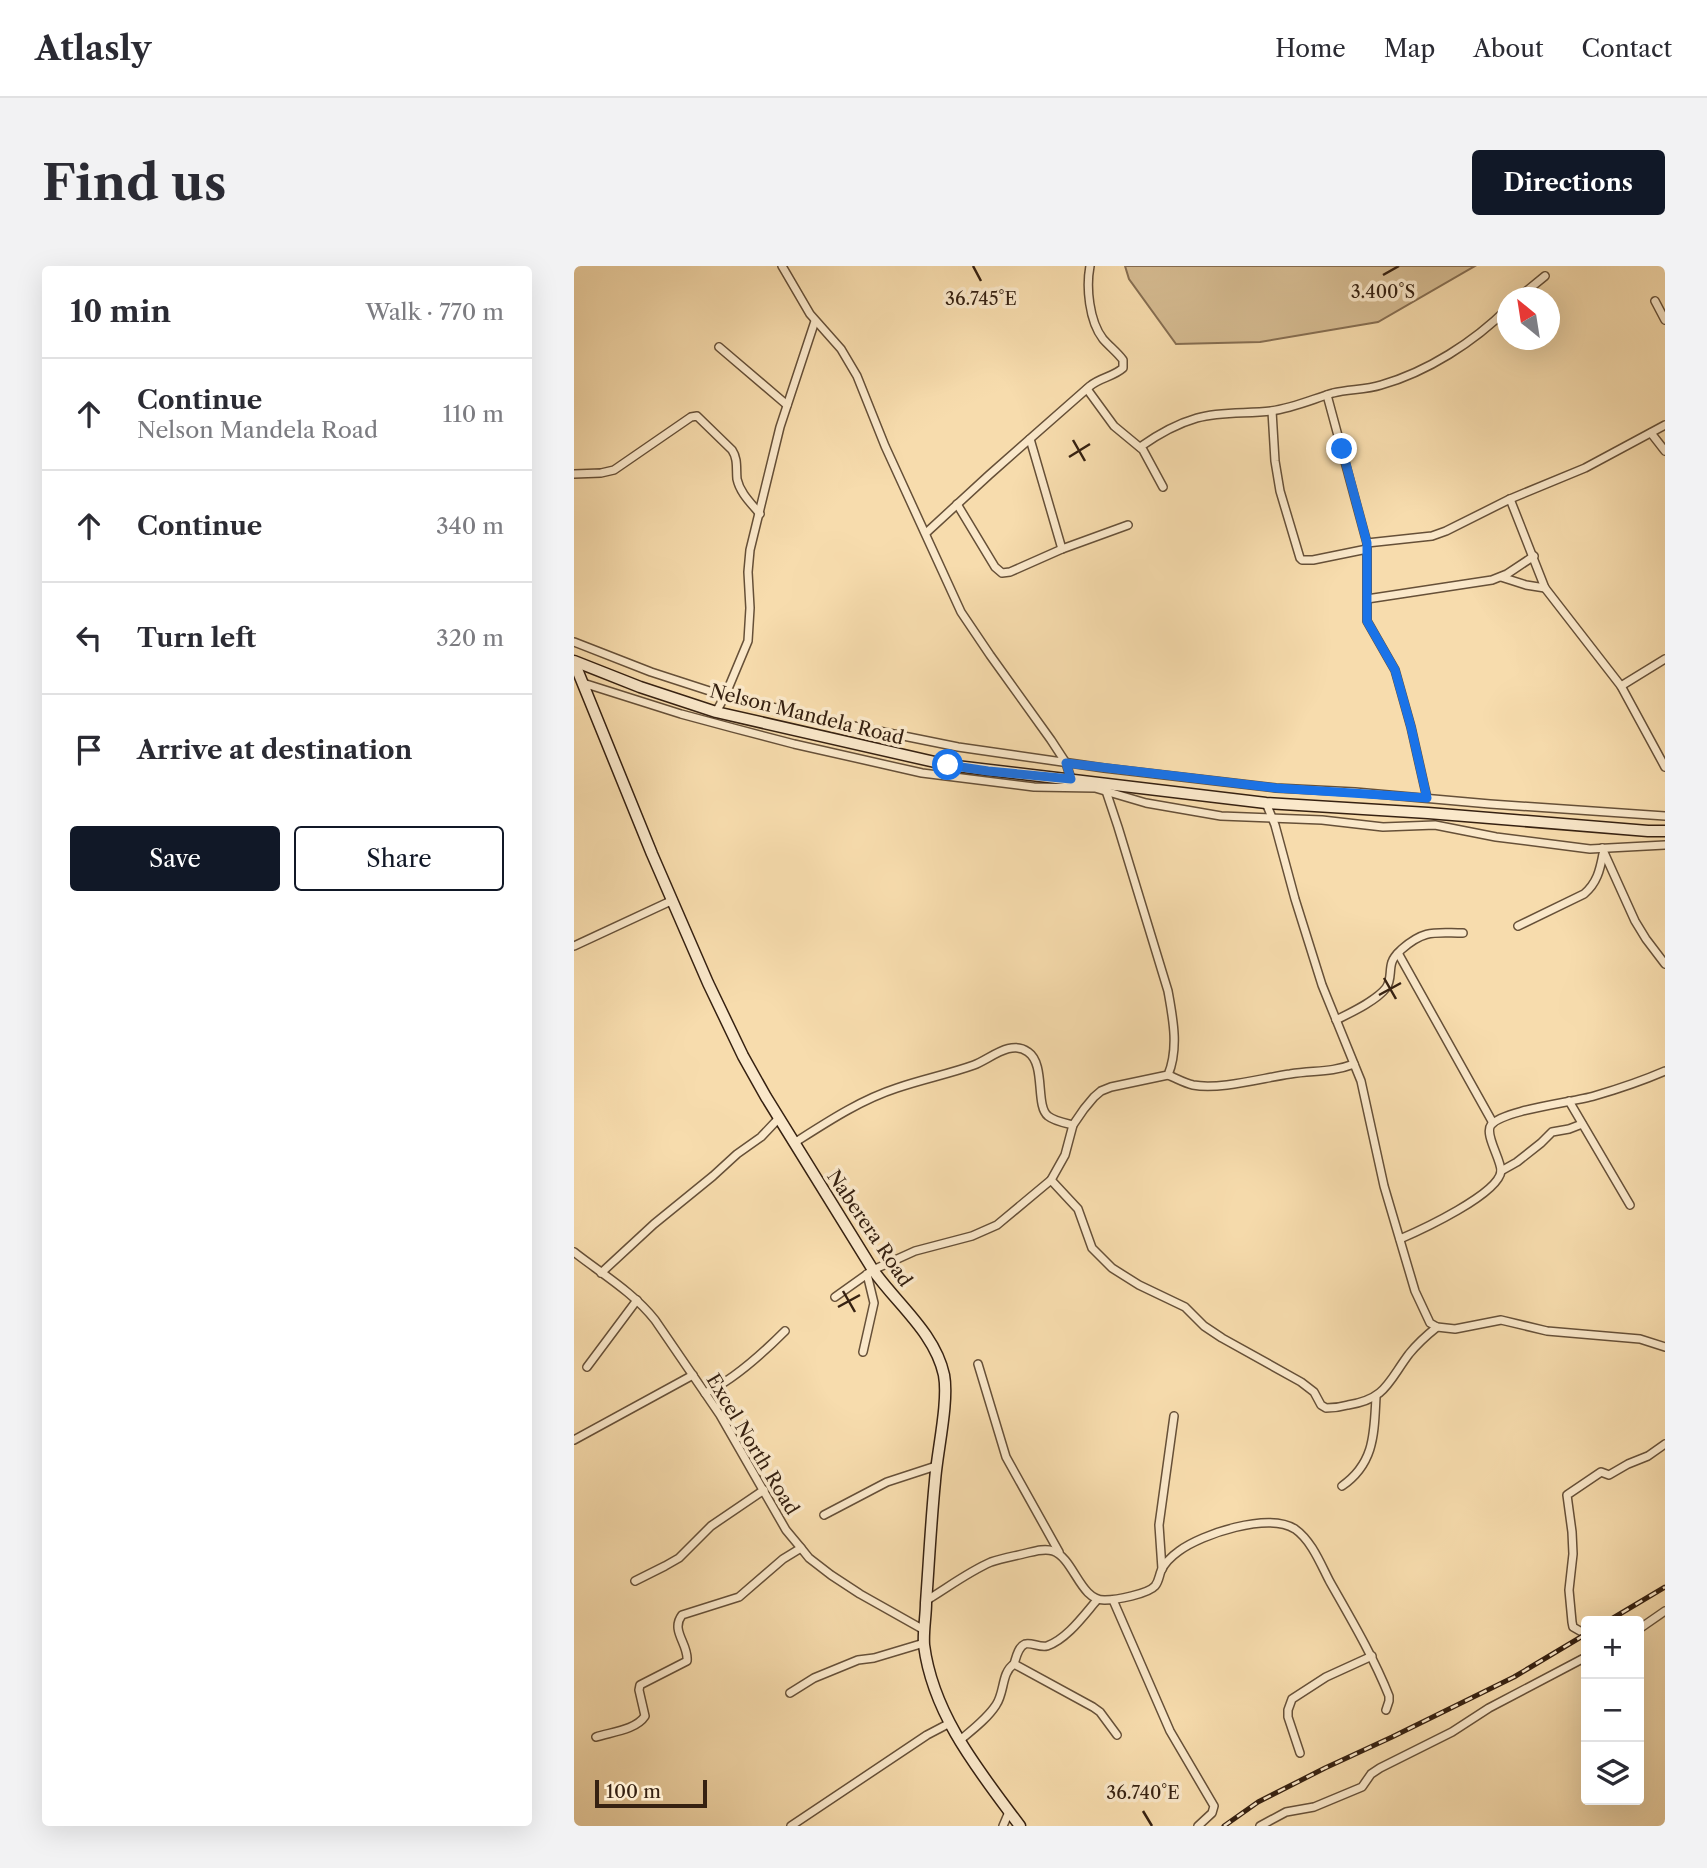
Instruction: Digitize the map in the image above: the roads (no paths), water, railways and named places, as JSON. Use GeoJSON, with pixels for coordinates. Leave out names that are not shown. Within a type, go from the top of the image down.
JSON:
{"type":"FeatureCollection","features":[{"type":"Feature","properties":{"kind":"street"},"geometry":{"type":"LineString","coordinates":[[782,266],[815,321],[841,349],[857,376],[885,446],[961,612],[1066,763],[1071,779]]}},
{"type":"Feature","properties":{"kind":"street"},"geometry":{"type":"LineString","coordinates":[[926,533],[1087,389],[1103,377],[1114,375],[1124,363],[1097,330],[1087,289],[1090,266]]}},
{"type":"Feature","properties":{"kind":"street"},"geometry":{"type":"LineString","coordinates":[[1532,287],[1545,276]]}},
{"type":"Feature","properties":{"kind":"street"},"geometry":{"type":"LineString","coordinates":[[1655,301],[1665,320]]}},
{"type":"Feature","properties":{"kind":"street"},"geometry":{"type":"LineString","coordinates":[[1140,447],[1163,432],[1196,418],[1272,411],[1327,395],[1379,386],[1421,369],[1469,340],[1497,318]]}},
{"type":"Feature","properties":{"kind":"street"},"geometry":{"type":"LineString","coordinates":[[716,712],[748,641],[750,608],[747,572],[750,550],[780,427],[815,321]]}},
{"type":"Feature","properties":{"kind":"street"},"geometry":{"type":"LineString","coordinates":[[719,347],[787,405]]}},
{"type":"Feature","properties":{"kind":"street"},"geometry":{"type":"LineString","coordinates":[[1087,389],[1114,426],[1144,452],[1163,487]]}},
{"type":"Feature","properties":{"kind":"street"},"geometry":{"type":"LineString","coordinates":[[1327,395],[1367,546],[1368,623],[1395,670],[1427,798]]}},
{"type":"Feature","properties":{"kind":"street"},"geometry":{"type":"LineString","coordinates":[[1272,411],[1280,491],[1302,560],[1436,535],[1510,499],[1586,468],[1665,425]]}},
{"type":"Feature","properties":{"kind":"street"},"geometry":{"type":"LineString","coordinates":[[574,474],[614,470],[691,417],[697,416],[735,453],[741,489],[760,514]]}},
{"type":"Feature","properties":{"kind":"street"},"geometry":{"type":"LineString","coordinates":[[1651,433],[1665,451]]}},
{"type":"Feature","properties":{"kind":"street"},"geometry":{"type":"LineString","coordinates":[[1030,439],[1062,549]]}},
{"type":"Feature","properties":{"kind":"street"},"geometry":{"type":"LineString","coordinates":[[1510,499],[1545,588],[1621,686],[1665,767]]}},
{"type":"Feature","properties":{"kind":"street"},"geometry":{"type":"LineString","coordinates":[[957,504],[1000,572],[1010,572],[1062,549],[1128,525]]}},
{"type":"Feature","properties":{"kind":"street"},"geometry":{"type":"LineString","coordinates":[[1367,599],[1501,578],[1534,556]]}},
{"type":"Feature","properties":{"kind":"street"},"geometry":{"type":"LineString","coordinates":[[1501,578],[1545,588]]}},
{"type":"Feature","properties":{"kind":"street"},"geometry":{"type":"LineString","coordinates":[[574,642],[651,672],[725,696],[958,747],[1276,788],[1665,816]]}},
{"type":"Feature","properties":{"kind":"street"},"geometry":{"type":"LineString","coordinates":[[1621,686],[1665,659]]}},
{"type":"Feature","properties":{"kind":"street","name":"Naberera Road"},"geometry":{"type":"LineString","coordinates":[[574,662],[652,854],[737,1044],[870,1272],[924,1333],[944,1374],[944,1408],[936,1466],[924,1643],[929,1671],[948,1724],[1020,1826]]}},
{"type":"Feature","properties":{"kind":"street","name":"Nelson Mandela Road"},"geometry":{"type":"LineString","coordinates":[[574,662],[716,712],[948,765],[1266,803],[1665,831]]}},
{"type":"Feature","properties":{"kind":"street"},"geometry":{"type":"LineString","coordinates":[[583,683],[733,728],[922,773],[1034,787],[1088,788],[1196,813],[1322,820],[1382,827],[1434,825],[1496,837],[1602,851],[1665,845]]}},
{"type":"Feature","properties":{"kind":"street"},"geometry":{"type":"LineString","coordinates":[[1105,791],[1168,991],[1174,1049],[1168,1075]]}},
{"type":"Feature","properties":{"kind":"street"},"geometry":{"type":"LineString","coordinates":[[1266,803],[1309,946],[1366,1098],[1384,1186],[1418,1298],[1428,1320],[1437,1327],[1455,1329],[1501,1320],[1547,1331],[1640,1339],[1665,1347]]}},
{"type":"Feature","properties":{"kind":"street"},"geometry":{"type":"LineString","coordinates":[[1518,926],[1590,890],[1597,878],[1602,851]]}},
{"type":"Feature","properties":{"kind":"street"},"geometry":{"type":"LineString","coordinates":[[1602,851],[1635,921],[1665,964]]}},
{"type":"Feature","properties":{"kind":"street"},"geometry":{"type":"LineString","coordinates":[[574,946],[673,900]]}},
{"type":"Feature","properties":{"kind":"street"},"geometry":{"type":"LineString","coordinates":[[1336,1020],[1386,988],[1390,980],[1391,962],[1398,953],[1422,935],[1463,933]]}},
{"type":"Feature","properties":{"kind":"street"},"geometry":{"type":"LineString","coordinates":[[1398,953],[1493,1123]]}},
{"type":"Feature","properties":{"kind":"street"},"geometry":{"type":"LineString","coordinates":[[794,1143],[845,1111],[884,1093],[976,1064],[1003,1050],[1017,1048],[1028,1051],[1034,1059],[1046,1115],[1073,1125]]}},
{"type":"Feature","properties":{"kind":"street"},"geometry":{"type":"LineString","coordinates":[[835,1297],[870,1272],[915,1251],[972,1236],[1009,1217],[1051,1180],[1065,1155],[1073,1125],[1101,1091],[1120,1084],[1168,1075],[1190,1085],[1203,1086],[1331,1071],[1354,1064]]}},
{"type":"Feature","properties":{"kind":"street"},"geometry":{"type":"LineString","coordinates":[[1401,1239],[1444,1219],[1496,1182],[1501,1171],[1489,1133],[1493,1123],[1518,1113],[1594,1096],[1665,1071]]}},
{"type":"Feature","properties":{"kind":"street"},"geometry":{"type":"LineString","coordinates":[[1569,1101],[1630,1205]]}},
{"type":"Feature","properties":{"kind":"street"},"geometry":{"type":"LineString","coordinates":[[601,1273],[654,1224],[761,1137],[779,1118]]}},
{"type":"Feature","properties":{"kind":"street"},"geometry":{"type":"LineString","coordinates":[[1501,1171],[1517,1162],[1553,1132],[1582,1124]]}},
{"type":"Feature","properties":{"kind":"street"},"geometry":{"type":"LineString","coordinates":[[1051,1180],[1078,1209],[1094,1251],[1123,1277],[1185,1307],[1204,1326],[1222,1338],[1301,1382],[1314,1392],[1323,1407],[1330,1409],[1352,1405],[1376,1396],[1389,1383],[1412,1350],[1437,1327]]}},
{"type":"Feature","properties":{"kind":"street","name":"Excel North Road"},"geometry":{"type":"LineString","coordinates":[[574,1252],[637,1300],[655,1320],[705,1393],[786,1530],[809,1558],[860,1594],[925,1630]]}},
{"type":"Feature","properties":{"kind":"street"},"geometry":{"type":"LineString","coordinates":[[863,1352],[874,1303],[870,1272]]}},
{"type":"Feature","properties":{"kind":"street"},"geometry":{"type":"LineString","coordinates":[[587,1367],[637,1300]]}},
{"type":"Feature","properties":{"kind":"street"},"geometry":{"type":"LineString","coordinates":[[705,1393],[718,1387],[774,1343],[785,1331]]}},
{"type":"Feature","properties":{"kind":"street"},"geometry":{"type":"LineString","coordinates":[[978,1364],[1006,1457],[1061,1556],[1086,1590],[1097,1600],[1113,1600],[1152,1589],[1158,1580],[1162,1569],[1159,1525],[1174,1416]]}},
{"type":"Feature","properties":{"kind":"street"},"geometry":{"type":"LineString","coordinates":[[574,1440],[693,1375]]}},
{"type":"Feature","properties":{"kind":"street"},"geometry":{"type":"LineString","coordinates":[[1342,1486],[1359,1472],[1370,1451],[1376,1396]]}},
{"type":"Feature","properties":{"kind":"street"},"geometry":{"type":"LineString","coordinates":[[1580,1631],[1573,1627],[1572,1622],[1569,1590],[1572,1532],[1567,1494],[1601,1472],[1609,1475],[1648,1456],[1665,1444]]}},
{"type":"Feature","properties":{"kind":"street"},"geometry":{"type":"LineString","coordinates":[[824,1514],[887,1482],[936,1466]]}},
{"type":"Feature","properties":{"kind":"street"},"geometry":{"type":"LineString","coordinates":[[635,1581],[679,1558],[711,1525],[764,1490]]}},
{"type":"Feature","properties":{"kind":"street"},"geometry":{"type":"LineString","coordinates":[[1162,1569],[1183,1549],[1219,1531],[1256,1524],[1281,1524],[1290,1527],[1311,1547],[1372,1656],[1389,1696],[1386,1710]]}},
{"type":"Feature","properties":{"kind":"street"},"geometry":{"type":"LineString","coordinates":[[596,1737],[642,1721],[645,1716],[640,1685],[687,1661],[688,1654],[677,1628],[682,1615],[739,1597],[783,1559],[801,1548]]}},
{"type":"Feature","properties":{"kind":"street"},"geometry":{"type":"LineString","coordinates":[[927,1601],[994,1561],[1043,1549],[1053,1550],[1061,1556]]}},
{"type":"Feature","properties":{"kind":"street"},"geometry":{"type":"LineString","coordinates":[[959,1741],[981,1723],[997,1703],[1007,1669],[1014,1664],[1019,1649],[1027,1644],[1043,1647],[1054,1642],[1072,1629],[1097,1600]]}},
{"type":"Feature","properties":{"kind":"street"},"geometry":{"type":"LineString","coordinates":[[1113,1600],[1170,1731],[1214,1806],[1212,1813],[1198,1826]]}},
{"type":"Feature","properties":{"kind":"street"},"geometry":{"type":"LineString","coordinates":[[1644,1626],[1665,1611]]}},
{"type":"Feature","properties":{"kind":"street"},"geometry":{"type":"LineString","coordinates":[[790,1693],[814,1678],[858,1660],[924,1643]]}},
{"type":"Feature","properties":{"kind":"street"},"geometry":{"type":"LineString","coordinates":[[1300,1753],[1288,1717],[1292,1699],[1326,1677],[1372,1656]]}},
{"type":"Feature","properties":{"kind":"street"},"geometry":{"type":"LineString","coordinates":[[1260,1826],[1286,1812],[1316,1807],[1362,1787],[1371,1774],[1380,1768],[1452,1732],[1489,1708],[1581,1660]]}},
{"type":"Feature","properties":{"kind":"street"},"geometry":{"type":"LineString","coordinates":[[1014,1664],[1093,1707],[1118,1735]]}},
{"type":"Feature","properties":{"kind":"street"},"geometry":{"type":"LineString","coordinates":[[791,1826],[927,1735],[948,1724]]}},
{"type":"Feature","properties":{"kind":"street"},"geometry":{"type":"LineString","coordinates":[[1003,1826],[1009,1812]]}},
{"type":"Feature","properties":{"kind":"railway"},"geometry":{"type":"LineString","coordinates":[[1616,1616],[1665,1587]]}},
{"type":"Feature","properties":{"kind":"railway"},"geometry":{"type":"LineString","coordinates":[[1224,1826],[1258,1802],[1514,1677],[1581,1637]]}}]}
